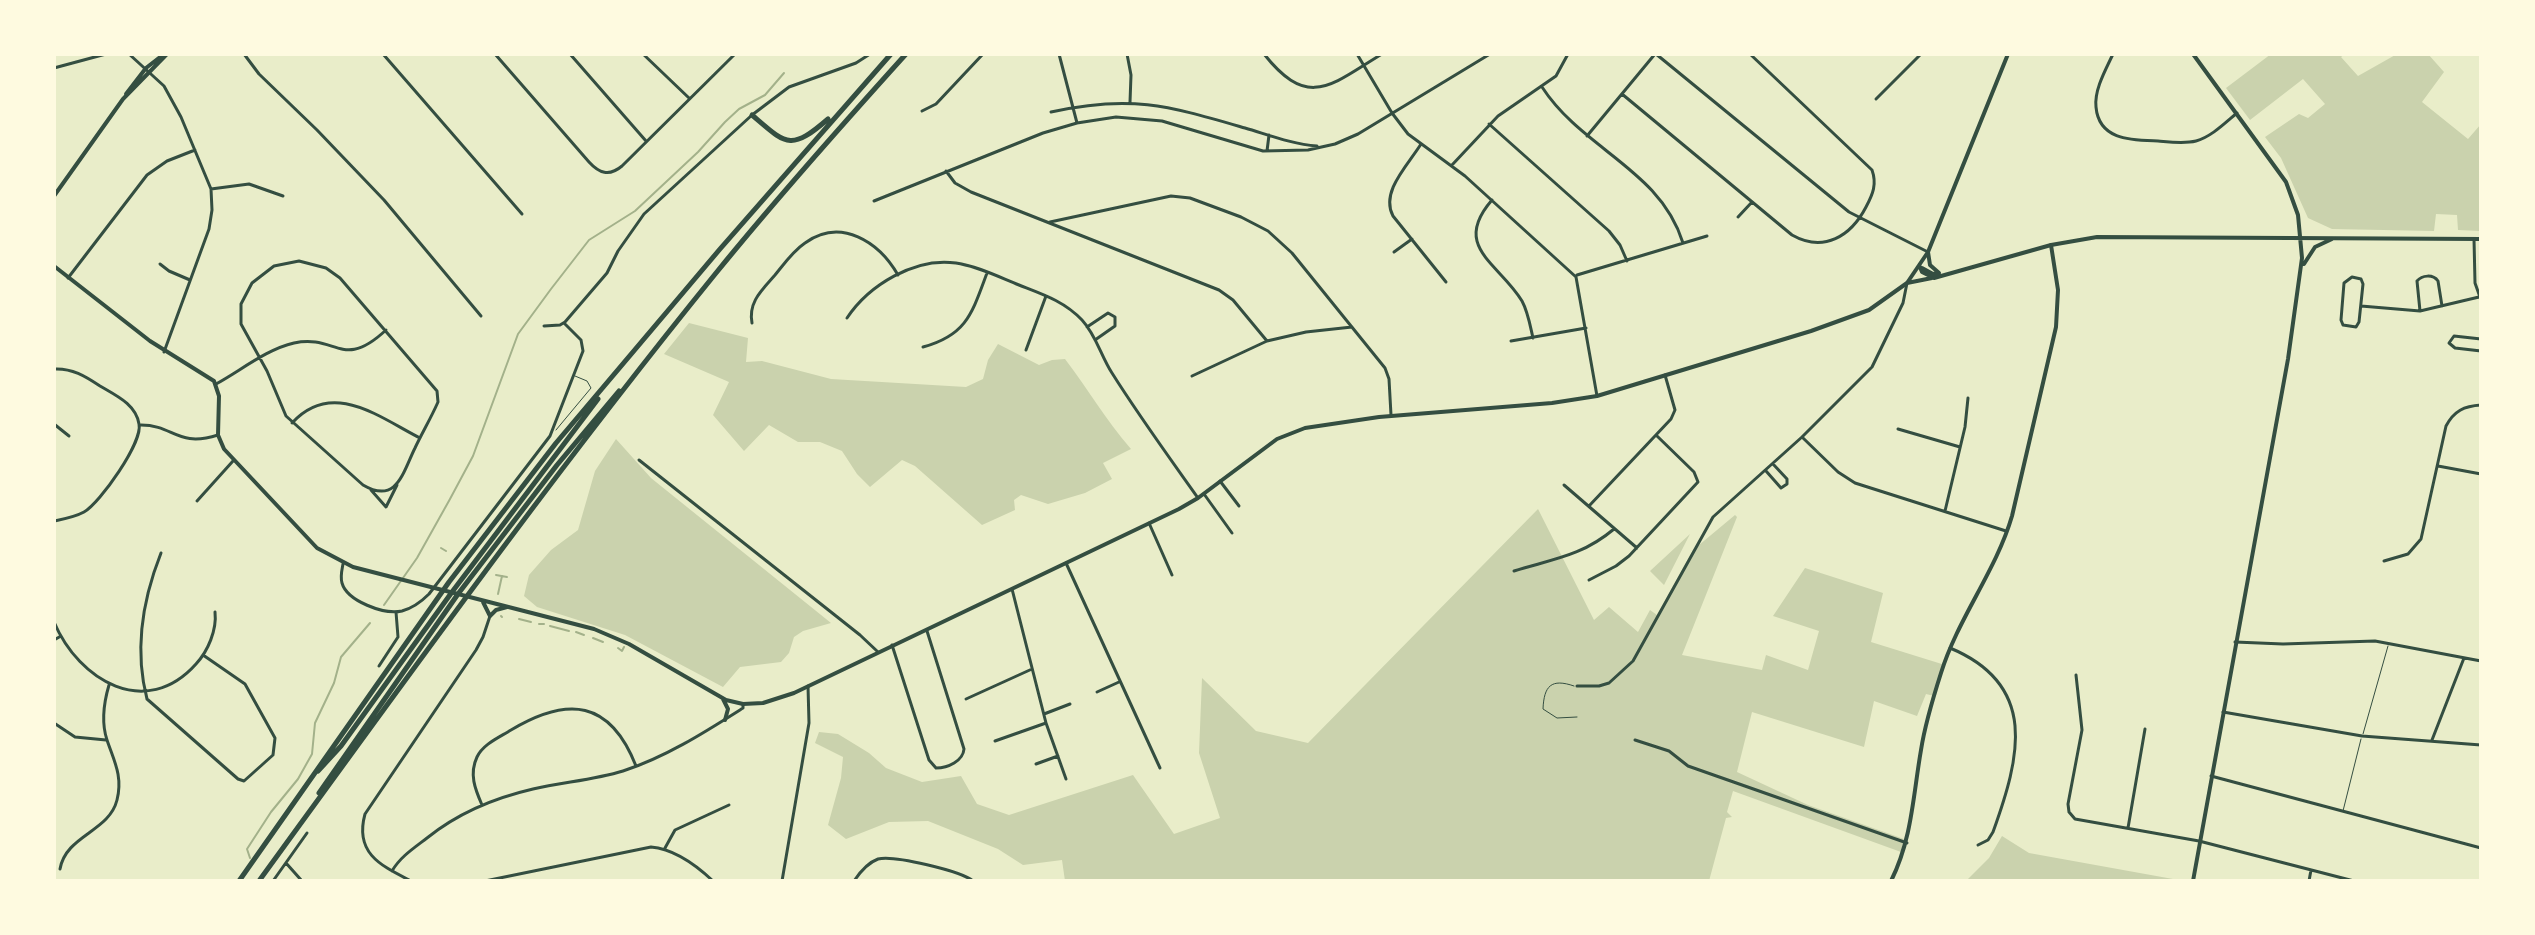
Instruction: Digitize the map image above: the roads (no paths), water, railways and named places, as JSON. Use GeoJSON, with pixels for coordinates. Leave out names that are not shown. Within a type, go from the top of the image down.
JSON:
{"type":"FeatureCollection","features":[{"type":"Feature","properties":{"kind":"highway"},"geometry":{"type":"LineString","coordinates":[[239,881],[501,513],[556,443],[841,108],[891,54]]}},
{"type":"Feature","properties":{"kind":"highway"},"geometry":{"type":"LineString","coordinates":[[288,841],[455,593],[557,465],[798,176],[906,54]]}},
{"type":"Feature","properties":{"kind":"highway"},"geometry":{"type":"LineString","coordinates":[[752,115],[775,136],[793,141],[815,131],[841,108]]}},
{"type":"Feature","properties":{"kind":"highway"},"geometry":{"type":"LineString","coordinates":[[259,881],[519,526],[649,358]]}},
{"type":"Feature","properties":{"kind":"highway"},"geometry":{"type":"LineString","coordinates":[[306,784],[341,746],[591,412],[607,385]]}},
{"type":"Feature","properties":{"kind":"main road"},"geometry":{"type":"LineString","coordinates":[[54,196],[123,99],[166,54]]}},
{"type":"Feature","properties":{"kind":"main road"},"geometry":{"type":"LineString","coordinates":[[54,266],[164,352],[206,374],[216,385],[219,396],[218,435],[233,461],[317,548],[343,564],[580,625],[616,638],[723,699],[743,704],[775,700],[808,686],[1149,523],[1198,498],[1273,442],[1290,433],[1325,423],[1552,403],[1597,396],[1858,315],[1887,299],[1907,283],[1920,267],[2008,54]]}},
{"type":"Feature","properties":{"kind":"main road"},"geometry":{"type":"LineString","coordinates":[[2193,54],[2286,182],[2296,208],[2302,238],[2301,270],[2288,359],[2193,881]]}},
{"type":"Feature","properties":{"kind":"main road"},"geometry":{"type":"LineString","coordinates":[[1907,283],[2051,245],[2097,237],[2481,239]]}},
{"type":"Feature","properties":{"kind":"main road"},"geometry":{"type":"LineString","coordinates":[[2301,270],[2315,247],[2334,238]]}},
{"type":"Feature","properties":{"kind":"main road"},"geometry":{"type":"LineString","coordinates":[[1891,881],[1907,843],[1928,712],[1950,648],[2007,531],[2056,327],[2058,290],[2051,245]]}},
{"type":"Feature","properties":{"kind":"main road"},"geometry":{"type":"LineString","coordinates":[[1928,252],[1930,265],[1939,275]]}},
{"type":"Feature","properties":{"kind":"main road"},"geometry":{"type":"LineString","coordinates":[[1920,267],[1922,272],[1939,275]]}},
{"type":"Feature","properties":{"kind":"main road"},"geometry":{"type":"LineString","coordinates":[[482,600],[490,616],[498,609],[509,607]]}},
{"type":"Feature","properties":{"kind":"main road"},"geometry":{"type":"LineString","coordinates":[[723,699],[728,709],[725,720]]}},
{"type":"Feature","properties":{"kind":"street"},"geometry":{"type":"LineString","coordinates":[[54,68],[106,54]]}},
{"type":"Feature","properties":{"kind":"street"},"geometry":{"type":"LineString","coordinates":[[129,54],[168,91],[211,189],[211,223],[164,352]]}},
{"type":"Feature","properties":{"kind":"street"},"geometry":{"type":"LineString","coordinates":[[244,54],[259,74],[384,200],[481,316]]}},
{"type":"Feature","properties":{"kind":"street"},"geometry":{"type":"LineString","coordinates":[[383,54],[522,214]]}},
{"type":"Feature","properties":{"kind":"street"},"geometry":{"type":"LineString","coordinates":[[496,54],[599,171],[616,171],[735,54]]}},
{"type":"Feature","properties":{"kind":"street"},"geometry":{"type":"LineString","coordinates":[[570,54],[646,141]]}},
{"type":"Feature","properties":{"kind":"street"},"geometry":{"type":"LineString","coordinates":[[544,326],[564,323],[607,273],[644,214],[752,115],[789,87],[856,63],[870,54]]}},
{"type":"Feature","properties":{"kind":"street"},"geometry":{"type":"LineString","coordinates":[[922,111],[936,104],[983,54]]}},
{"type":"Feature","properties":{"kind":"street"},"geometry":{"type":"LineString","coordinates":[[1059,54],[1077,123]]}},
{"type":"Feature","properties":{"kind":"street"},"geometry":{"type":"LineString","coordinates":[[1127,54],[1131,75],[1130,102]]}},
{"type":"Feature","properties":{"kind":"street"},"geometry":{"type":"LineString","coordinates":[[1264,54],[1284,77],[1307,87],[1336,83],[1382,54]]}},
{"type":"Feature","properties":{"kind":"street"},"geometry":{"type":"LineString","coordinates":[[1357,54],[1405,131],[1452,165],[1576,276],[1597,396]]}},
{"type":"Feature","properties":{"kind":"street"},"geometry":{"type":"LineString","coordinates":[[874,201],[1012,145],[1077,123],[1116,117],[1142,118],[1183,126],[1267,151],[1322,147],[1346,140],[1490,54]]}},
{"type":"Feature","properties":{"kind":"street"},"geometry":{"type":"LineString","coordinates":[[1452,165],[1505,110],[1542,87],[1559,72],[1568,54]]}},
{"type":"Feature","properties":{"kind":"street"},"geometry":{"type":"LineString","coordinates":[[1587,136],[1655,54],[1849,212],[1928,252]]}},
{"type":"Feature","properties":{"kind":"street"},"geometry":{"type":"LineString","coordinates":[[1622,94],[1792,235],[1813,242],[1842,237],[1860,218],[1875,185],[1871,168],[1750,54]]}},
{"type":"Feature","properties":{"kind":"street"},"geometry":{"type":"LineString","coordinates":[[1876,99],[1921,54]]}},
{"type":"Feature","properties":{"kind":"street"},"geometry":{"type":"LineString","coordinates":[[2113,54],[2095,105],[2103,126],[2119,138],[2132,141],[2195,141],[2237,113]]}},
{"type":"Feature","properties":{"kind":"street"},"geometry":{"type":"LineString","coordinates":[[645,55],[689,98]]}},
{"type":"Feature","properties":{"kind":"street"},"geometry":{"type":"LineString","coordinates":[[1542,87],[1556,108],[1656,194],[1672,214],[1683,243]]}},
{"type":"Feature","properties":{"kind":"street"},"geometry":{"type":"LineString","coordinates":[[1051,112],[1130,102],[1176,108],[1303,145],[1322,147]]}},
{"type":"Feature","properties":{"kind":"street"},"geometry":{"type":"LineString","coordinates":[[1489,124],[1609,231],[1627,261]]}},
{"type":"Feature","properties":{"kind":"street"},"geometry":{"type":"LineString","coordinates":[[1267,151],[1269,135]]}},
{"type":"Feature","properties":{"kind":"street"},"geometry":{"type":"LineString","coordinates":[[1421,144],[1388,200],[1393,216],[1446,282]]}},
{"type":"Feature","properties":{"kind":"street"},"geometry":{"type":"LineString","coordinates":[[68,278],[142,180],[160,165],[195,150]]}},
{"type":"Feature","properties":{"kind":"street"},"geometry":{"type":"LineString","coordinates":[[946,171],[961,188],[1219,290],[1233,300],[1267,341]]}},
{"type":"Feature","properties":{"kind":"street"},"geometry":{"type":"LineString","coordinates":[[211,189],[249,184],[283,196]]}},
{"type":"Feature","properties":{"kind":"street"},"geometry":{"type":"LineString","coordinates":[[1050,222],[1162,197],[1185,197],[1260,226],[1281,242],[1387,372],[1391,416]]}},
{"type":"Feature","properties":{"kind":"street"},"geometry":{"type":"LineString","coordinates":[[1492,200],[1478,219],[1476,243],[1521,300],[1533,338]]}},
{"type":"Feature","properties":{"kind":"street"},"geometry":{"type":"LineString","coordinates":[[1738,217],[1752,202]]}},
{"type":"Feature","properties":{"kind":"street"},"geometry":{"type":"LineString","coordinates":[[752,323],[751,307],[762,290],[797,249],[818,236],[845,233],[864,239],[884,254],[898,275]]}},
{"type":"Feature","properties":{"kind":"street"},"geometry":{"type":"LineString","coordinates":[[1576,276],[1707,236]]}},
{"type":"Feature","properties":{"kind":"street"},"geometry":{"type":"LineString","coordinates":[[1394,252],[1412,239]]}},
{"type":"Feature","properties":{"kind":"street"},"geometry":{"type":"LineString","coordinates":[[2361,306],[2420,311],[2480,299],[2475,283],[2474,239]]}},
{"type":"Feature","properties":{"kind":"street"},"geometry":{"type":"LineString","coordinates":[[307,262],[326,268],[345,284],[432,383],[438,393],[438,402],[386,507],[371,490],[292,423],[283,412],[260,359],[242,329],[240,307],[252,283],[265,271],[280,264],[307,262]]}},
{"type":"Feature","properties":{"kind":"street"},"geometry":{"type":"LineString","coordinates":[[847,318],[871,291],[898,275],[918,267],[949,263],[987,273],[1046,296],[1067,307],[1087,327],[1112,372],[1198,498]]}},
{"type":"Feature","properties":{"kind":"street"},"geometry":{"type":"LineString","coordinates":[[160,264],[190,280]]}},
{"type":"Feature","properties":{"kind":"street"},"geometry":{"type":"LineString","coordinates":[[923,347],[950,337],[962,327],[972,313],[987,273]]}},
{"type":"Feature","properties":{"kind":"street"},"geometry":{"type":"LineString","coordinates":[[2420,311],[2417,284],[2421,277],[2433,276],[2438,281],[2442,306]]}},
{"type":"Feature","properties":{"kind":"street"},"geometry":{"type":"LineString","coordinates":[[2348,278],[2363,281],[2361,306],[2358,325],[2343,325],[2344,283],[2348,278]]}},
{"type":"Feature","properties":{"kind":"street"},"geometry":{"type":"LineString","coordinates":[[1577,686],[1609,683],[1630,665],[1710,522],[1872,367],[1903,304],[1907,283]]}},
{"type":"Feature","properties":{"kind":"street"},"geometry":{"type":"LineString","coordinates":[[1026,350],[1046,296]]}},
{"type":"Feature","properties":{"kind":"street"},"geometry":{"type":"LineString","coordinates":[[1087,327],[1108,313],[1116,320],[1113,328],[1095,340]]}},
{"type":"Feature","properties":{"kind":"street"},"geometry":{"type":"LineString","coordinates":[[343,564],[341,578],[349,594],[379,609],[396,612],[411,608],[429,594],[554,430],[575,376],[583,345],[578,335],[564,323]]}},
{"type":"Feature","properties":{"kind":"street"},"geometry":{"type":"LineString","coordinates":[[1192,376],[1267,341],[1306,332],[1352,327]]}},
{"type":"Feature","properties":{"kind":"street"},"geometry":{"type":"LineString","coordinates":[[1511,341],[1586,328]]}},
{"type":"Feature","properties":{"kind":"street"},"geometry":{"type":"LineString","coordinates":[[216,385],[284,346],[297,342],[356,350],[370,344],[386,330]]}},
{"type":"Feature","properties":{"kind":"street"},"geometry":{"type":"LineString","coordinates":[[2481,339],[2454,336],[2449,343],[2455,348],[2481,351]]}},
{"type":"Feature","properties":{"kind":"street"},"geometry":{"type":"LineString","coordinates":[[54,369],[78,373],[111,393],[132,409],[140,425],[134,446],[92,506],[81,514],[54,521]]}},
{"type":"Feature","properties":{"kind":"street"},"geometry":{"type":"LineString","coordinates":[[1589,506],[1671,419],[1675,410],[1665,375]]}},
{"type":"Feature","properties":{"kind":"street"},"geometry":{"type":"LineString","coordinates":[[1945,511],[1961,447],[1968,398]]}},
{"type":"Feature","properties":{"kind":"street"},"geometry":{"type":"LineString","coordinates":[[292,423],[316,405],[340,401],[420,438]]}},
{"type":"Feature","properties":{"kind":"street"},"geometry":{"type":"LineString","coordinates":[[2384,561],[2404,556],[2419,543],[2448,422],[2462,408],[2481,405]]}},
{"type":"Feature","properties":{"kind":"street"},"geometry":{"type":"LineString","coordinates":[[54,424],[69,436]]}},
{"type":"Feature","properties":{"kind":"street"},"geometry":{"type":"LineString","coordinates":[[140,425],[159,428],[190,440],[218,435]]}},
{"type":"Feature","properties":{"kind":"street"},"geometry":{"type":"LineString","coordinates":[[1898,429],[1961,447]]}},
{"type":"Feature","properties":{"kind":"street"},"geometry":{"type":"LineString","coordinates":[[1589,580],[1619,564],[1637,548],[1698,482],[1696,474],[1656,435]]}},
{"type":"Feature","properties":{"kind":"street"},"geometry":{"type":"LineString","coordinates":[[1802,437],[1833,468],[1852,481],[2007,531]]}},
{"type":"Feature","properties":{"kind":"street"},"geometry":{"type":"LineString","coordinates":[[639,460],[878,652]]}},
{"type":"Feature","properties":{"kind":"street"},"geometry":{"type":"LineString","coordinates":[[197,501],[233,461]]}},
{"type":"Feature","properties":{"kind":"street"},"geometry":{"type":"LineString","coordinates":[[1765,470],[1781,488],[1784,487],[1788,480],[1773,464]]}},
{"type":"Feature","properties":{"kind":"street"},"geometry":{"type":"LineString","coordinates":[[2438,466],[2481,474]]}},
{"type":"Feature","properties":{"kind":"street"},"geometry":{"type":"LineString","coordinates":[[1220,481],[1239,506]]}},
{"type":"Feature","properties":{"kind":"street"},"geometry":{"type":"LineString","coordinates":[[371,490],[383,491],[397,485]]}},
{"type":"Feature","properties":{"kind":"street"},"geometry":{"type":"LineString","coordinates":[[1564,485],[1637,548]]}},
{"type":"Feature","properties":{"kind":"street"},"geometry":{"type":"LineString","coordinates":[[1204,494],[1232,533]]}},
{"type":"Feature","properties":{"kind":"street"},"geometry":{"type":"LineString","coordinates":[[1149,523],[1172,575]]}},
{"type":"Feature","properties":{"kind":"street"},"geometry":{"type":"LineString","coordinates":[[1514,571],[1594,546],[1614,529]]}},
{"type":"Feature","properties":{"kind":"street"},"geometry":{"type":"LineString","coordinates":[[161,553],[142,615],[145,692],[153,707],[163,711],[197,744],[243,781],[273,755],[275,738],[247,686],[203,655]]}},
{"type":"Feature","properties":{"kind":"street"},"geometry":{"type":"LineString","coordinates":[[1066,563],[1160,768]]}},
{"type":"Feature","properties":{"kind":"street"},"geometry":{"type":"LineString","coordinates":[[1012,589],[1046,723],[1066,779]]}},
{"type":"Feature","properties":{"kind":"street"},"geometry":{"type":"LineString","coordinates":[[54,622],[61,636],[90,672],[109,685],[145,692],[179,679],[203,655],[215,626],[215,612]]}},
{"type":"Feature","properties":{"kind":"street"},"geometry":{"type":"LineString","coordinates":[[379,666],[398,637],[396,612]]}},
{"type":"Feature","properties":{"kind":"street"},"geometry":{"type":"LineString","coordinates":[[411,881],[376,861],[367,849],[362,830],[365,814],[476,650],[490,616]]}},
{"type":"Feature","properties":{"kind":"street"},"geometry":{"type":"LineString","coordinates":[[892,645],[929,760],[936,768],[950,765],[962,757],[964,749],[927,629]]}},
{"type":"Feature","properties":{"kind":"street"},"geometry":{"type":"LineString","coordinates":[[54,640],[61,636]]}},
{"type":"Feature","properties":{"kind":"street"},"geometry":{"type":"LineString","coordinates":[[2235,642],[2375,641],[2481,661]]}},
{"type":"Feature","properties":{"kind":"street"},"geometry":{"type":"LineString","coordinates":[[1950,648],[1969,656],[1997,679],[2009,697],[2016,719],[2017,744],[2012,775],[1993,832],[1988,840],[1978,845]]}},
{"type":"Feature","properties":{"kind":"street"},"geometry":{"type":"LineString","coordinates":[[2431,742],[2464,658]]}},
{"type":"Feature","properties":{"kind":"street"},"geometry":{"type":"LineString","coordinates":[[966,699],[1032,669]]}},
{"type":"Feature","properties":{"kind":"street"},"geometry":{"type":"LineString","coordinates":[[2076,675],[2082,735],[2069,812],[2077,820],[2199,841],[2354,881]]}},
{"type":"Feature","properties":{"kind":"street"},"geometry":{"type":"LineString","coordinates":[[1097,692],[1119,682]]}},
{"type":"Feature","properties":{"kind":"street"},"geometry":{"type":"LineString","coordinates":[[60,869],[70,845],[102,822],[116,804],[119,774],[107,740],[103,710],[109,685]]}},
{"type":"Feature","properties":{"kind":"street"},"geometry":{"type":"LineString","coordinates":[[782,881],[809,723],[808,686]]}},
{"type":"Feature","properties":{"kind":"street"},"geometry":{"type":"LineString","coordinates":[[392,871],[406,855],[434,833],[482,805],[533,789],[636,766],[725,720],[743,708],[743,704]]}},
{"type":"Feature","properties":{"kind":"street"},"geometry":{"type":"LineString","coordinates":[[1044,714],[1070,704]]}},
{"type":"Feature","properties":{"kind":"street"},"geometry":{"type":"LineString","coordinates":[[482,805],[473,777],[479,753],[518,726],[553,710],[576,709],[603,719],[622,735],[636,766]]}},
{"type":"Feature","properties":{"kind":"street"},"geometry":{"type":"LineString","coordinates":[[2223,712],[2362,736],[2481,745]]}},
{"type":"Feature","properties":{"kind":"street"},"geometry":{"type":"LineString","coordinates":[[54,723],[75,737],[107,740]]}},
{"type":"Feature","properties":{"kind":"street"},"geometry":{"type":"LineString","coordinates":[[995,741],[1046,723]]}},
{"type":"Feature","properties":{"kind":"street"},"geometry":{"type":"LineString","coordinates":[[2128,828],[2145,729]]}},
{"type":"Feature","properties":{"kind":"street"},"geometry":{"type":"LineString","coordinates":[[1635,740],[1669,751],[1688,766],[1907,843]]}},
{"type":"Feature","properties":{"kind":"street"},"geometry":{"type":"LineString","coordinates":[[1036,764],[1058,756]]}},
{"type":"Feature","properties":{"kind":"street"},"geometry":{"type":"LineString","coordinates":[[2211,776],[2481,848]]}},
{"type":"Feature","properties":{"kind":"street"},"geometry":{"type":"LineString","coordinates":[[664,848],[675,830],[729,805]]}},
{"type":"Feature","properties":{"kind":"street"},"geometry":{"type":"LineString","coordinates":[[273,881],[307,833]]}},
{"type":"Feature","properties":{"kind":"street"},"geometry":{"type":"LineString","coordinates":[[485,881],[630,850],[664,848],[690,862],[713,881]]}},
{"type":"Feature","properties":{"kind":"street"},"geometry":{"type":"LineString","coordinates":[[854,881],[868,865],[888,859],[960,873],[973,881]]}},
{"type":"Feature","properties":{"kind":"street"},"geometry":{"type":"LineString","coordinates":[[286,862],[302,881]]}},
{"type":"Feature","properties":{"kind":"street"},"geometry":{"type":"LineString","coordinates":[[2309,881],[2311,870]]}},
{"type":"Feature","properties":{"kind":"lane"},"geometry":{"type":"LineString","coordinates":[[554,430],[591,388],[590,382],[575,376]]}},
{"type":"Feature","properties":{"kind":"lane"},"geometry":{"type":"LineString","coordinates":[[2343,811],[2389,644]]}},
{"type":"Feature","properties":{"kind":"lane"},"geometry":{"type":"LineString","coordinates":[[1577,686],[1559,681],[1551,685],[1544,698],[1543,709],[1557,718],[1577,717]]}},
{"type":"Feature","properties":{"kind":"waterway"},"geometry":{"type":"LineString","coordinates":[[384,605],[417,558],[473,456],[518,334],[551,289],[589,240],[635,211],[739,109],[765,95],[784,73]]}},
{"type":"Feature","properties":{"kind":"waterway"},"geometry":{"type":"LineString","coordinates":[[441,548],[446,551]]}},
{"type":"Feature","properties":{"kind":"waterway"},"geometry":{"type":"LineString","coordinates":[[496,575],[507,577]]}},
{"type":"Feature","properties":{"kind":"waterway"},"geometry":{"type":"LineString","coordinates":[[498,594],[502,576]]}},
{"type":"Feature","properties":{"kind":"waterway"},"geometry":{"type":"LineString","coordinates":[[519,619],[531,622]]}},
{"type":"Feature","properties":{"kind":"waterway"},"geometry":{"type":"LineString","coordinates":[[250,858],[247,849],[298,779],[312,754],[315,723],[334,683],[341,657],[370,623]]}},
{"type":"Feature","properties":{"kind":"waterway"},"geometry":{"type":"LineString","coordinates":[[539,624],[544,624]]}},
{"type":"Feature","properties":{"kind":"waterway"},"geometry":{"type":"LineString","coordinates":[[550,626],[569,631]]}},
{"type":"Feature","properties":{"kind":"waterway"},"geometry":{"type":"LineString","coordinates":[[576,632],[584,635]]}},
{"type":"Feature","properties":{"kind":"waterway"},"geometry":{"type":"LineString","coordinates":[[593,638],[603,642]]}},
{"type":"Feature","properties":{"kind":"waterway"},"geometry":{"type":"LineString","coordinates":[[618,648],[622,651],[624,647]]}}]}
